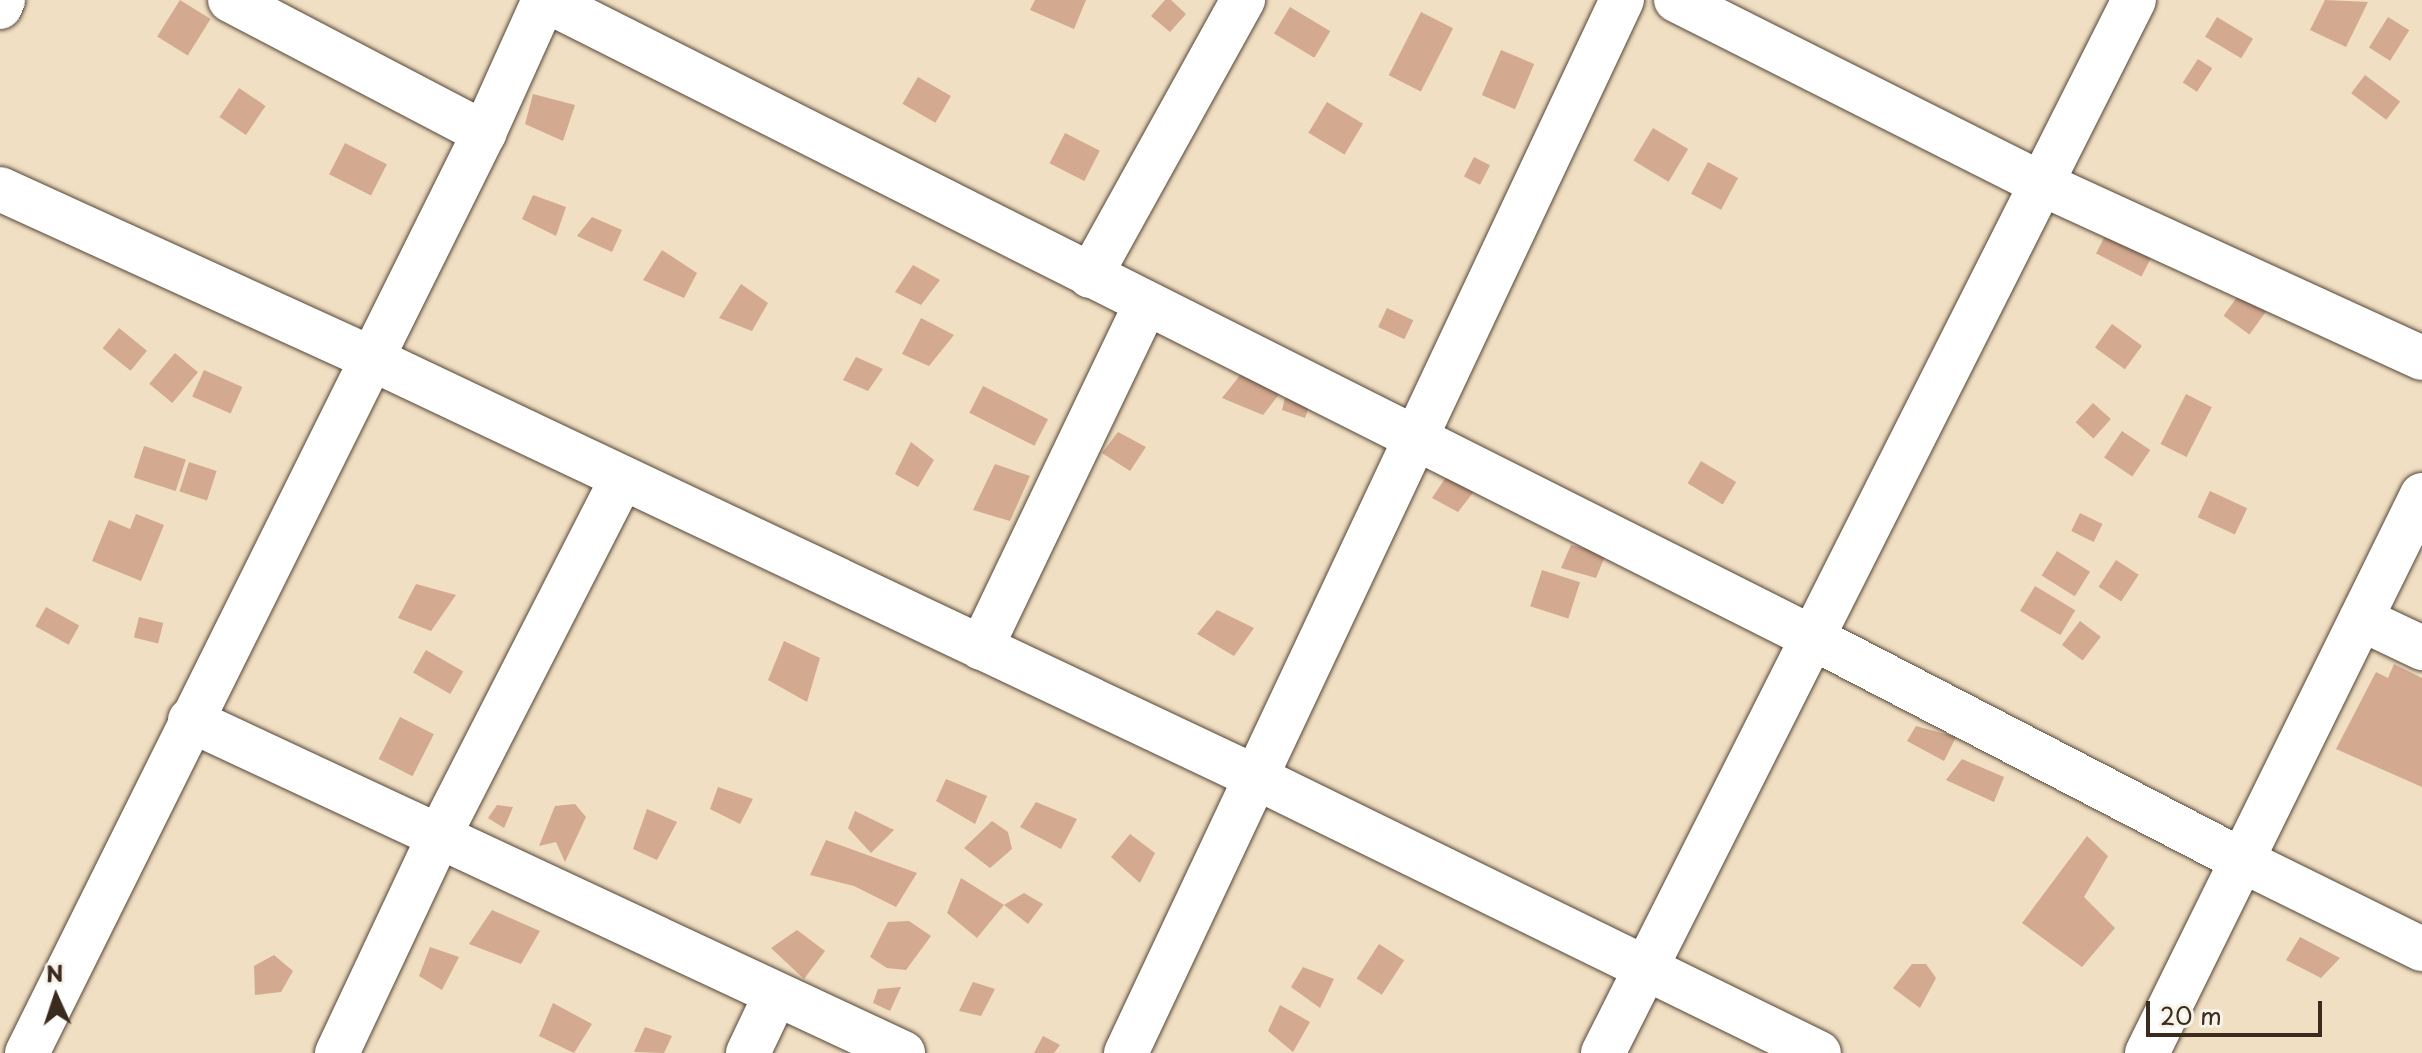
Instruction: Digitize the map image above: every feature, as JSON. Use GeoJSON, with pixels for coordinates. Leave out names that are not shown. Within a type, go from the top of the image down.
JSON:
{"type":"FeatureCollection","features":[{"type":"Feature","properties":{"kind":"street"},"geometry":{"type":"LineString","coordinates":[[0,7],[3,0]]}},
{"type":"Feature","properties":{"kind":"street"},"geometry":{"type":"LineString","coordinates":[[230,0],[484,133]]}},
{"type":"Feature","properties":{"kind":"street"},"geometry":{"type":"LineString","coordinates":[[27,1053],[484,133],[545,0],[1813,638],[2241,860],[2422,949]]}},
{"type":"Feature","properties":{"kind":"street"},"geometry":{"type":"LineString","coordinates":[[1090,276],[1243,0]]}},
{"type":"Feature","properties":{"kind":"street"},"geometry":{"type":"LineString","coordinates":[[1126,1053],[1253,776],[1622,0]]}},
{"type":"Feature","properties":{"kind":"street"},"geometry":{"type":"LineString","coordinates":[[1676,0],[2042,184],[2422,358]]}},
{"type":"Feature","properties":{"kind":"street"},"geometry":{"type":"LineString","coordinates":[[1603,1053],[2134,0]]}},
{"type":"Feature","properties":{"kind":"street"},"geometry":{"type":"LineString","coordinates":[[0,189],[370,358],[1253,776],[1819,1053]]}},
{"type":"Feature","properties":{"kind":"street"},"geometry":{"type":"LineString","coordinates":[[981,648],[1146,304]]}},
{"type":"Feature","properties":{"kind":"street"},"geometry":{"type":"LineString","coordinates":[[337,1053],[439,836],[622,478]]}},
{"type":"Feature","properties":{"kind":"street"},"geometry":{"type":"LineString","coordinates":[[2147,1053],[2422,495]]}},
{"type":"Feature","properties":{"kind":"street"},"geometry":{"type":"LineString","coordinates":[[2361,619],[2422,648]]}},
{"type":"Feature","properties":{"kind":"street"},"geometry":{"type":"LineString","coordinates":[[190,720],[903,1053]]}},
{"type":"Feature","properties":{"kind":"street"},"geometry":{"type":"LineString","coordinates":[[748,1053],[776,994]]}},
{"type":"Feature","properties":{"kind":"building"},"geometry":{"type":"Polygon","coordinates":[[[180,0],[211,19],[188,56],[157,36],[180,0]]]}},
{"type":"Feature","properties":{"kind":"building"},"geometry":{"type":"Polygon","coordinates":[[[1035,0],[1086,0],[1074,29],[1030,10],[1035,0]]]}},
{"type":"Feature","properties":{"kind":"building"},"geometry":{"type":"Polygon","coordinates":[[[1165,0],[1171,0],[1186,14],[1170,32],[1151,16],[1165,0]]]}},
{"type":"Feature","properties":{"kind":"building"},"geometry":{"type":"Polygon","coordinates":[[[2325,0],[2368,2],[2346,47],[2310,30],[2325,0]]]}},
{"type":"Feature","properties":{"kind":"building"},"geometry":{"type":"Polygon","coordinates":[[[1290,7],[1330,31],[1314,58],[1274,34],[1290,7]]]}},
{"type":"Feature","properties":{"kind":"building"},"geometry":{"type":"Polygon","coordinates":[[[1421,12],[1453,28],[1421,92],[1389,75],[1421,12]]]}},
{"type":"Feature","properties":{"kind":"building"},"geometry":{"type":"Polygon","coordinates":[[[2217,17],[2253,39],[2241,58],[2205,37],[2217,17]]]}},
{"type":"Feature","properties":{"kind":"building"},"geometry":{"type":"Polygon","coordinates":[[[2388,17],[2409,30],[2390,61],[2369,48],[2388,17]]]}},
{"type":"Feature","properties":{"kind":"building"},"geometry":{"type":"Polygon","coordinates":[[[1501,50],[1534,64],[1515,109],[1482,95],[1501,50]]]}},
{"type":"Feature","properties":{"kind":"building"},"geometry":{"type":"Polygon","coordinates":[[[2198,59],[2212,68],[2197,92],[2183,82],[2198,59]]]}},
{"type":"Feature","properties":{"kind":"building"},"geometry":{"type":"Polygon","coordinates":[[[2365,75],[2400,101],[2386,120],[2351,93],[2365,75]]]}},
{"type":"Feature","properties":{"kind":"building"},"geometry":{"type":"Polygon","coordinates":[[[918,77],[951,96],[935,123],[902,104],[918,77]]]}},
{"type":"Feature","properties":{"kind":"building"},"geometry":{"type":"Polygon","coordinates":[[[239,88],[266,106],[246,135],[219,117],[239,88]]]}},
{"type":"Feature","properties":{"kind":"building"},"geometry":{"type":"Polygon","coordinates":[[[533,94],[575,105],[563,141],[525,124],[533,94]]]}},
{"type":"Feature","properties":{"kind":"building"},"geometry":{"type":"Polygon","coordinates":[[[1327,102],[1363,124],[1344,154],[1308,133],[1327,102]]]}},
{"type":"Feature","properties":{"kind":"building"},"geometry":{"type":"Polygon","coordinates":[[[1653,128],[1688,149],[1669,182],[1633,161],[1653,128]]]}},
{"type":"Feature","properties":{"kind":"building"},"geometry":{"type":"Polygon","coordinates":[[[1065,133],[1100,151],[1084,181],[1050,163],[1065,133]]]}},
{"type":"Feature","properties":{"kind":"building"},"geometry":{"type":"Polygon","coordinates":[[[345,143],[387,164],[371,196],[329,174],[345,143]]]}},
{"type":"Feature","properties":{"kind":"building"},"geometry":{"type":"Polygon","coordinates":[[[1474,157],[1490,165],[1480,185],[1464,177],[1474,157]]]}},
{"type":"Feature","properties":{"kind":"building"},"geometry":{"type":"Polygon","coordinates":[[[1708,162],[1738,178],[1721,210],[1691,194],[1708,162]]]}},
{"type":"Feature","properties":{"kind":"building"},"geometry":{"type":"Polygon","coordinates":[[[533,195],[566,207],[556,236],[522,219],[533,195]]]}},
{"type":"Feature","properties":{"kind":"building"},"geometry":{"type":"Polygon","coordinates":[[[592,217],[622,230],[612,252],[577,236],[592,217]]]}},
{"type":"Feature","properties":{"kind":"building"},"geometry":{"type":"Polygon","coordinates":[[[2111,224],[2156,247],[2141,277],[2096,253],[2111,224]]]}},
{"type":"Feature","properties":{"kind":"building"},"geometry":{"type":"Polygon","coordinates":[[[662,250],[697,273],[684,298],[643,280],[662,250]]]}},
{"type":"Feature","properties":{"kind":"building"},"geometry":{"type":"Polygon","coordinates":[[[913,265],[940,280],[921,305],[895,292],[913,265]]]}},
{"type":"Feature","properties":{"kind":"building"},"geometry":{"type":"Polygon","coordinates":[[[741,284],[768,303],[752,331],[719,318],[741,284]]]}},
{"type":"Feature","properties":{"kind":"building"},"geometry":{"type":"Polygon","coordinates":[[[2240,293],[2266,312],[2249,334],[2224,316],[2240,293]]]}},
{"type":"Feature","properties":{"kind":"building"},"geometry":{"type":"Polygon","coordinates":[[[1387,308],[1413,320],[1404,339],[1378,327],[1387,308]]]}},
{"type":"Feature","properties":{"kind":"building"},"geometry":{"type":"Polygon","coordinates":[[[921,318],[954,335],[929,366],[902,354],[921,318]]]}},
{"type":"Feature","properties":{"kind":"building"},"geometry":{"type":"Polygon","coordinates":[[[2112,324],[2142,346],[2125,369],[2095,347],[2112,324]]]}},
{"type":"Feature","properties":{"kind":"building"},"geometry":{"type":"Polygon","coordinates":[[[119,328],[147,351],[131,371],[103,348],[119,328]]]}},
{"type":"Feature","properties":{"kind":"building"},"geometry":{"type":"Polygon","coordinates":[[[175,353],[198,372],[172,403],[149,384],[175,353]]]}},
{"type":"Feature","properties":{"kind":"building"},"geometry":{"type":"Polygon","coordinates":[[[856,357],[883,369],[868,391],[843,380],[856,357]]]}},
{"type":"Feature","properties":{"kind":"building"},"geometry":{"type":"Polygon","coordinates":[[[1245,369],[1284,388],[1263,415],[1222,398],[1245,369]]]}},
{"type":"Feature","properties":{"kind":"building"},"geometry":{"type":"Polygon","coordinates":[[[204,370],[242,387],[231,414],[192,396],[204,370]]]}},
{"type":"Feature","properties":{"kind":"building"},"geometry":{"type":"Polygon","coordinates":[[[983,386],[1048,419],[1034,446],[969,413],[983,386]]]}},
{"type":"Feature","properties":{"kind":"building"},"geometry":{"type":"Polygon","coordinates":[[[1287,390],[1311,401],[1305,418],[1282,410],[1287,390]]]}},
{"type":"Feature","properties":{"kind":"building"},"geometry":{"type":"Polygon","coordinates":[[[2186,394],[2212,407],[2186,457],[2161,444],[2186,394]]]}},
{"type":"Feature","properties":{"kind":"building"},"geometry":{"type":"Polygon","coordinates":[[[2093,403],[2111,419],[2093,438],[2076,422],[2093,403]]]}},
{"type":"Feature","properties":{"kind":"building"},"geometry":{"type":"Polygon","coordinates":[[[2122,431],[2150,450],[2132,477],[2104,458],[2122,431]]]}},
{"type":"Feature","properties":{"kind":"building"},"geometry":{"type":"Polygon","coordinates":[[[1118,432],[1146,447],[1130,471],[1102,453],[1118,432]]]}},
{"type":"Feature","properties":{"kind":"building"},"geometry":{"type":"Polygon","coordinates":[[[911,442],[934,460],[918,487],[895,474],[911,442]]]}},
{"type":"Feature","properties":{"kind":"building"},"geometry":{"type":"Polygon","coordinates":[[[144,446],[186,460],[176,491],[134,477],[144,446]]]}},
{"type":"Feature","properties":{"kind":"building"},"geometry":{"type":"Polygon","coordinates":[[[1701,461],[1736,482],[1723,504],[1688,483],[1701,461]]]}},
{"type":"Feature","properties":{"kind":"building"},"geometry":{"type":"Polygon","coordinates":[[[189,462],[217,471],[207,500],[179,491],[189,462]]]}},
{"type":"Feature","properties":{"kind":"building"},"geometry":{"type":"Polygon","coordinates":[[[995,464],[1030,476],[1010,521],[973,510],[995,464]]]}},
{"type":"Feature","properties":{"kind":"building"},"geometry":{"type":"Polygon","coordinates":[[[1448,474],[1475,490],[1458,512],[1432,498],[1448,474]]]}},
{"type":"Feature","properties":{"kind":"building"},"geometry":{"type":"Polygon","coordinates":[[[2210,491],[2247,508],[2235,535],[2198,517],[2210,491]]]}},
{"type":"Feature","properties":{"kind":"building"},"geometry":{"type":"Polygon","coordinates":[[[2080,513],[2102,524],[2094,542],[2071,531],[2080,513]]]}},
{"type":"Feature","properties":{"kind":"building"},"geometry":{"type":"Polygon","coordinates":[[[136,514],[164,525],[141,581],[92,561],[109,520],[130,529],[136,514]]]}},
{"type":"Feature","properties":{"kind":"building"},"geometry":{"type":"Polygon","coordinates":[[[1571,545],[1606,554],[1596,578],[1561,568],[1571,545]]]}},
{"type":"Feature","properties":{"kind":"building"},"geometry":{"type":"Polygon","coordinates":[[[2057,551],[2090,572],[2075,596],[2042,576],[2057,551]]]}},
{"type":"Feature","properties":{"kind":"building"},"geometry":{"type":"Polygon","coordinates":[[[2116,560],[2139,575],[2121,602],[2099,587],[2116,560]]]}},
{"type":"Feature","properties":{"kind":"building"},"geometry":{"type":"Polygon","coordinates":[[[1542,570],[1580,582],[1568,619],[1530,606],[1542,570]]]}},
{"type":"Feature","properties":{"kind":"building"},"geometry":{"type":"Polygon","coordinates":[[[416,584],[456,595],[431,631],[398,618],[416,584]]]}},
{"type":"Feature","properties":{"kind":"building"},"geometry":{"type":"Polygon","coordinates":[[[2035,586],[2075,610],[2060,635],[2020,611],[2035,586]]]}},
{"type":"Feature","properties":{"kind":"building"},"geometry":{"type":"Polygon","coordinates":[[[46,607],[79,625],[69,645],[35,626],[46,607]]]}},
{"type":"Feature","properties":{"kind":"building"},"geometry":{"type":"Polygon","coordinates":[[[1217,610],[1254,628],[1234,656],[1197,634],[1217,610]]]}},
{"type":"Feature","properties":{"kind":"building"},"geometry":{"type":"Polygon","coordinates":[[[139,617],[163,623],[158,643],[134,637],[139,617]]]}},
{"type":"Feature","properties":{"kind":"building"},"geometry":{"type":"Polygon","coordinates":[[[2080,621],[2101,637],[2083,661],[2062,645],[2080,621]]]}},
{"type":"Feature","properties":{"kind":"building"},"geometry":{"type":"Polygon","coordinates":[[[784,641],[820,658],[807,702],[768,680],[784,641]]]}},
{"type":"Feature","properties":{"kind":"building"},"geometry":{"type":"Polygon","coordinates":[[[426,650],[463,672],[450,694],[413,673],[426,650]]]}},
{"type":"Feature","properties":{"kind":"building"},"geometry":{"type":"Polygon","coordinates":[[[2394,664],[2422,678],[2422,787],[2336,749],[2376,672],[2388,678],[2394,664]]]}},
{"type":"Feature","properties":{"kind":"building"},"geometry":{"type":"Polygon","coordinates":[[[400,717],[434,734],[413,776],[379,759],[400,717]]]}},
{"type":"Feature","properties":{"kind":"building"},"geometry":{"type":"Polygon","coordinates":[[[1916,726],[1956,737],[1944,761],[1907,741],[1916,726]]]}},
{"type":"Feature","properties":{"kind":"building"},"geometry":{"type":"Polygon","coordinates":[[[1962,759],[2004,777],[1994,802],[1946,780],[1962,759]]]}},
{"type":"Feature","properties":{"kind":"building"},"geometry":{"type":"Polygon","coordinates":[[[946,779],[987,796],[975,824],[936,801],[946,779]]]}},
{"type":"Feature","properties":{"kind":"building"},"geometry":{"type":"Polygon","coordinates":[[[718,787],[753,799],[740,824],[710,809],[718,787]]]}},
{"type":"Feature","properties":{"kind":"building"},"geometry":{"type":"Polygon","coordinates":[[[1036,802],[1077,819],[1061,849],[1020,827],[1036,802]]]}},
{"type":"Feature","properties":{"kind":"building"},"geometry":{"type":"Polygon","coordinates":[[[575,804],[586,817],[565,862],[556,842],[539,846],[555,806],[575,804]]]}},
{"type":"Feature","properties":{"kind":"building"},"geometry":{"type":"Polygon","coordinates":[[[497,805],[513,807],[504,828],[488,818],[497,805]]]}},
{"type":"Feature","properties":{"kind":"building"},"geometry":{"type":"Polygon","coordinates":[[[647,809],[677,822],[657,860],[633,849],[647,809]]]}},
{"type":"Feature","properties":{"kind":"building"},"geometry":{"type":"Polygon","coordinates":[[[855,811],[894,830],[871,853],[848,828],[855,811]]]}},
{"type":"Feature","properties":{"kind":"building"},"geometry":{"type":"Polygon","coordinates":[[[992,821],[1008,832],[1012,849],[990,868],[964,848],[992,821]]]}},
{"type":"Feature","properties":{"kind":"building"},"geometry":{"type":"Polygon","coordinates":[[[1130,834],[1155,853],[1140,883],[1111,857],[1130,834]]]}},
{"type":"Feature","properties":{"kind":"building"},"geometry":{"type":"Polygon","coordinates":[[[2087,836],[2108,856],[2084,897],[2115,928],[2082,967],[2022,923],[2087,836]]]}},
{"type":"Feature","properties":{"kind":"building"},"geometry":{"type":"Polygon","coordinates":[[[826,840],[917,873],[896,907],[854,886],[810,875],[826,840]]]}},
{"type":"Feature","properties":{"kind":"building"},"geometry":{"type":"Polygon","coordinates":[[[961,878],[1004,905],[977,938],[947,913],[961,878]]]}},
{"type":"Feature","properties":{"kind":"building"},"geometry":{"type":"Polygon","coordinates":[[[1024,893],[1043,904],[1028,924],[1004,905],[1024,893]]]}},
{"type":"Feature","properties":{"kind":"building"},"geometry":{"type":"Polygon","coordinates":[[[492,910],[540,931],[521,964],[469,944],[492,910]]]}},
{"type":"Feature","properties":{"kind":"building"},"geometry":{"type":"Polygon","coordinates":[[[909,921],[931,936],[906,970],[887,968],[870,957],[888,922],[909,921]]]}},
{"type":"Feature","properties":{"kind":"building"},"geometry":{"type":"Polygon","coordinates":[[[797,930],[825,951],[804,979],[771,948],[797,930]]]}},
{"type":"Feature","properties":{"kind":"building"},"geometry":{"type":"Polygon","coordinates":[[[2300,937],[2340,958],[2321,978],[2286,960],[2300,937]]]}},
{"type":"Feature","properties":{"kind":"building"},"geometry":{"type":"Polygon","coordinates":[[[1379,944],[1404,960],[1382,995],[1357,978],[1379,944]]]}},
{"type":"Feature","properties":{"kind":"building"},"geometry":{"type":"Polygon","coordinates":[[[430,947],[459,957],[442,990],[419,976],[430,947]]]}},
{"type":"Feature","properties":{"kind":"building"},"geometry":{"type":"Polygon","coordinates":[[[274,955],[293,971],[281,992],[255,995],[254,966],[274,955]]]}},
{"type":"Feature","properties":{"kind":"building"},"geometry":{"type":"Polygon","coordinates":[[[1912,964],[1926,964],[1936,978],[1920,1008],[1893,988],[1912,964]]]}},
{"type":"Feature","properties":{"kind":"building"},"geometry":{"type":"Polygon","coordinates":[[[1303,967],[1334,979],[1320,1008],[1291,987],[1303,967]]]}},
{"type":"Feature","properties":{"kind":"building"},"geometry":{"type":"Polygon","coordinates":[[[973,982],[995,989],[981,1016],[959,1011],[973,982]]]}},
{"type":"Feature","properties":{"kind":"building"},"geometry":{"type":"Polygon","coordinates":[[[901,987],[890,1011],[873,1003],[878,989],[901,987]]]}},
{"type":"Feature","properties":{"kind":"building"},"geometry":{"type":"Polygon","coordinates":[[[553,1003],[592,1024],[574,1053],[539,1036],[553,1003]]]}},
{"type":"Feature","properties":{"kind":"building"},"geometry":{"type":"Polygon","coordinates":[[[1280,1005],[1310,1022],[1293,1052],[1268,1031],[1280,1005]]]}},
{"type":"Feature","properties":{"kind":"building"},"geometry":{"type":"Polygon","coordinates":[[[645,1027],[672,1036],[664,1053],[634,1052],[645,1027]]]}},
{"type":"Feature","properties":{"kind":"building"},"geometry":{"type":"Polygon","coordinates":[[[1043,1036],[1060,1045],[1054,1053],[1034,1053],[1043,1036]]]}}]}
